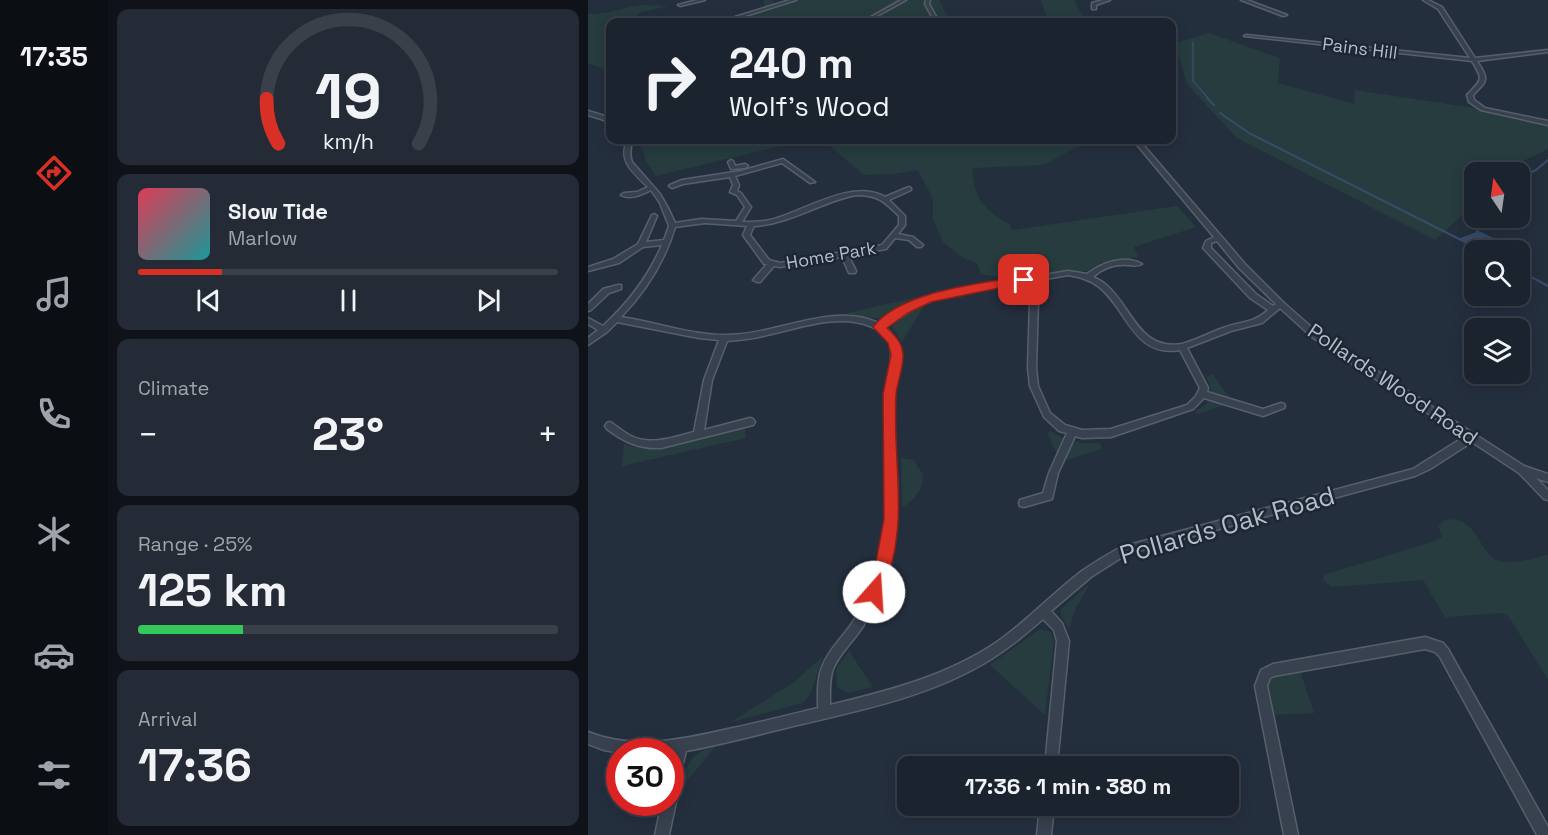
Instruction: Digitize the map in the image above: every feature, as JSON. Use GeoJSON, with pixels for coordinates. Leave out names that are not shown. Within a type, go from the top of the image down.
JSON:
{"type":"FeatureCollection","features":[{"type":"Feature","properties":{"kind":"street"},"geometry":{"type":"LineString","coordinates":[[680,6],[705,0]]}},
{"type":"Feature","properties":{"kind":"street"},"geometry":{"type":"LineString","coordinates":[[737,17],[794,0]]}},
{"type":"Feature","properties":{"kind":"street"},"geometry":{"type":"LineString","coordinates":[[871,18],[904,0]]}},
{"type":"Feature","properties":{"kind":"street"},"geometry":{"type":"LineString","coordinates":[[928,0],[927,4],[935,18]]}},
{"type":"Feature","properties":{"kind":"street"},"geometry":{"type":"LineString","coordinates":[[1094,8],[1094,4],[1108,0]]}},
{"type":"Feature","properties":{"kind":"street"},"geometry":{"type":"LineString","coordinates":[[1243,0],[1285,15]]}},
{"type":"Feature","properties":{"kind":"street"},"geometry":{"type":"LineString","coordinates":[[1426,0],[1444,0],[1440,8]]}},
{"type":"Feature","properties":{"kind":"street"},"geometry":{"type":"LineString","coordinates":[[1426,0],[1440,8],[1453,32],[1483,75],[1482,83],[1470,95],[1471,101],[1476,106],[1548,123]]}},
{"type":"Feature","properties":{"kind":"street","name":"Pains Hill"},"geometry":{"type":"LineString","coordinates":[[1246,36],[1473,60],[1548,51]]}},
{"type":"Feature","properties":{"kind":"street"},"geometry":{"type":"LineString","coordinates":[[588,113],[606,119]]}},
{"type":"Feature","properties":{"kind":"street"},"geometry":{"type":"LineString","coordinates":[[588,342],[615,319],[651,276],[668,242],[672,226],[663,204],[652,187],[629,165],[626,152],[627,144]]}},
{"type":"Feature","properties":{"kind":"street","name":"Pollards Wood Road"},"geometry":{"type":"LineString","coordinates":[[1139,144],[1218,238],[1281,305],[1328,344],[1522,470],[1548,496]]}},
{"type":"Feature","properties":{"kind":"street"},"geometry":{"type":"LineString","coordinates":[[731,162],[733,168],[743,169],[783,161],[812,182]]}},
{"type":"Feature","properties":{"kind":"street"},"geometry":{"type":"LineString","coordinates":[[672,186],[682,182],[732,175],[743,169]]}},
{"type":"Feature","properties":{"kind":"street"},"geometry":{"type":"LineString","coordinates":[[732,175],[735,185],[733,192],[739,194],[747,207],[738,223]]}},
{"type":"Feature","properties":{"kind":"street"},"geometry":{"type":"LineString","coordinates":[[624,195],[638,194],[652,187]]}},
{"type":"Feature","properties":{"kind":"street"},"geometry":{"type":"LineString","coordinates":[[672,226],[703,221],[751,224],[770,222],[858,193],[870,193],[885,199],[909,189]]}},
{"type":"Feature","properties":{"kind":"street","name":"Home Park"},"geometry":{"type":"LineString","coordinates":[[751,224],[746,235],[768,262],[780,265],[844,254],[884,246],[895,236],[902,225],[902,216],[885,199]]}},
{"type":"Feature","properties":{"kind":"street"},"geometry":{"type":"LineString","coordinates":[[641,245],[654,216]]}},
{"type":"Feature","properties":{"kind":"street"},"geometry":{"type":"LineString","coordinates":[[895,236],[911,238],[919,245]]}},
{"type":"Feature","properties":{"kind":"street"},"geometry":{"type":"LineString","coordinates":[[1218,238],[1208,242],[1207,248],[1253,296],[1272,309]]}},
{"type":"Feature","properties":{"kind":"street"},"geometry":{"type":"LineString","coordinates":[[588,269],[616,261],[641,245],[668,242]]}},
{"type":"Feature","properties":{"kind":"street"},"geometry":{"type":"LineString","coordinates":[[844,254],[852,271]]}},
{"type":"Feature","properties":{"kind":"street"},"geometry":{"type":"LineString","coordinates":[[1089,276],[1104,265],[1124,262],[1138,264]]}},
{"type":"Feature","properties":{"kind":"street"},"geometry":{"type":"LineString","coordinates":[[757,279],[772,263]]}},
{"type":"Feature","properties":{"kind":"street"},"geometry":{"type":"LineString","coordinates":[[879,327],[914,305],[960,291],[1068,273],[1089,276],[1105,287],[1146,339],[1167,347],[1182,347],[1259,320],[1281,305]]}},
{"type":"Feature","properties":{"kind":"street"},"geometry":{"type":"LineString","coordinates":[[1024,280],[1034,302],[1032,368],[1034,386],[1047,415],[1062,428],[1093,435],[1111,433],[1190,407],[1203,393],[1203,384],[1182,347]]}},
{"type":"Feature","properties":{"kind":"street"},"geometry":{"type":"LineString","coordinates":[[589,307],[589,297],[602,294],[618,286]]}},
{"type":"Feature","properties":{"kind":"street"},"geometry":{"type":"LineString","coordinates":[[615,319],[724,338],[756,335],[836,320],[858,320],[879,327],[893,342],[897,355],[889,394],[893,484],[890,538],[885,562],[867,607],[857,626],[829,664],[825,678],[824,712]]}},
{"type":"Feature","properties":{"kind":"street"},"geometry":{"type":"LineString","coordinates":[[588,321],[604,330]]}},
{"type":"Feature","properties":{"kind":"street"},"geometry":{"type":"LineString","coordinates":[[698,435],[708,380],[724,338]]}},
{"type":"Feature","properties":{"kind":"street"},"geometry":{"type":"LineString","coordinates":[[1203,393],[1263,413],[1281,406]]}},
{"type":"Feature","properties":{"kind":"street"},"geometry":{"type":"LineString","coordinates":[[610,426],[626,439],[647,446],[750,422]]}},
{"type":"Feature","properties":{"kind":"street"},"geometry":{"type":"LineString","coordinates":[[1024,502],[1048,496],[1047,486],[1062,459],[1072,432]]}},
{"type":"Feature","properties":{"kind":"street","name":"Pollards Oak Road"},"geometry":{"type":"LineString","coordinates":[[684,744],[717,738],[870,702],[966,667],[1002,646],[1100,562],[1125,550],[1415,472],[1472,437]]}},
{"type":"Feature","properties":{"kind":"street"},"geometry":{"type":"LineString","coordinates":[[1522,470],[1548,478]]}},
{"type":"Feature","properties":{"kind":"street"},"geometry":{"type":"LineString","coordinates":[[1044,612],[1058,627],[1063,641],[1052,756]]}},
{"type":"Feature","properties":{"kind":"street"},"geometry":{"type":"LineString","coordinates":[[1291,835],[1260,686],[1266,674],[1273,670],[1425,643],[1439,647],[1444,653],[1545,835]]}},
{"type":"Feature","properties":{"kind":"street","name":"Pollards Oak Road"},"geometry":{"type":"LineString","coordinates":[[588,738],[606,743]]}},
{"type":"Feature","properties":{"kind":"street"},"geometry":{"type":"LineString","coordinates":[[662,835],[666,816]]}},
{"type":"Feature","properties":{"kind":"street"},"geometry":{"type":"LineString","coordinates":[[1044,835],[1046,816]]}},
{"type":"Feature","properties":{"kind":"green space"},"geometry":{"type":"Polygon","coordinates":[[[763,0],[771,0],[775,4],[789,0],[939,0],[949,18],[731,18],[766,10],[763,0]]]}},
{"type":"Feature","properties":{"kind":"green space"},"geometry":{"type":"Polygon","coordinates":[[[1041,0],[1074,0],[1084,18],[1048,18],[1041,0]]]}},
{"type":"Feature","properties":{"kind":"green space"},"geometry":{"type":"Polygon","coordinates":[[[641,5],[669,6],[641,12],[634,18],[606,18],[606,69],[588,64],[588,14],[641,5]]]}},
{"type":"Feature","properties":{"kind":"green space"},"geometry":{"type":"Polygon","coordinates":[[[1209,33],[1280,58],[1278,83],[1354,104],[1355,90],[1494,111],[1548,124],[1548,149],[1521,162],[1464,162],[1464,213],[1435,240],[1237,138],[1187,84],[1176,51],[1176,43],[1209,33]]]}},
{"type":"Feature","properties":{"kind":"green space"},"geometry":{"type":"Polygon","coordinates":[[[640,144],[789,144],[656,176],[646,161],[640,144]]]}},
{"type":"Feature","properties":{"kind":"green space"},"geometry":{"type":"Polygon","coordinates":[[[828,144],[1083,144],[1043,165],[972,168],[978,196],[986,208],[1009,224],[1012,230],[1177,206],[1196,227],[1134,247],[1138,257],[1101,263],[1087,271],[1002,278],[981,274],[977,263],[963,258],[943,242],[933,220],[933,199],[918,170],[864,175],[828,144]]]}},
{"type":"Feature","properties":{"kind":"green space"},"geometry":{"type":"Polygon","coordinates":[[[918,297],[882,319],[846,314],[847,313],[918,297]]]}},
{"type":"Feature","properties":{"kind":"green space"},"geometry":{"type":"Polygon","coordinates":[[[925,304],[902,342],[891,325],[925,304]]]}},
{"type":"Feature","properties":{"kind":"green space"},"geometry":{"type":"Polygon","coordinates":[[[1212,374],[1231,399],[1231,403],[1197,414],[1195,411],[1205,405],[1210,397],[1209,382],[1206,377],[1212,374]]]}},
{"type":"Feature","properties":{"kind":"green space"},"geometry":{"type":"Polygon","coordinates":[[[740,427],[745,429],[746,438],[622,466],[624,444],[651,449],[666,447],[740,427]]]}},
{"type":"Feature","properties":{"kind":"green space"},"geometry":{"type":"Polygon","coordinates":[[[1051,431],[1074,442],[1100,443],[1102,449],[1063,461],[1059,459],[1047,433],[1051,431]]]}},
{"type":"Feature","properties":{"kind":"green space"},"geometry":{"type":"Polygon","coordinates":[[[901,458],[914,460],[923,475],[922,485],[917,494],[902,507],[901,458]]]}},
{"type":"Feature","properties":{"kind":"green space"},"geometry":{"type":"Polygon","coordinates":[[[1452,519],[1469,527],[1496,560],[1515,562],[1548,555],[1548,680],[1509,617],[1502,613],[1445,617],[1423,580],[1331,587],[1323,580],[1324,576],[1330,573],[1432,542],[1442,537],[1438,526],[1443,521],[1452,519]]]}},
{"type":"Feature","properties":{"kind":"green space"},"geometry":{"type":"Polygon","coordinates":[[[1090,583],[1075,610],[1069,629],[1061,615],[1061,609],[1090,583]]]}},
{"type":"Feature","properties":{"kind":"green space"},"geometry":{"type":"Polygon","coordinates":[[[1040,629],[1051,632],[1054,641],[1045,715],[990,665],[1040,629]]]}},
{"type":"Feature","properties":{"kind":"green space"},"geometry":{"type":"Polygon","coordinates":[[[849,651],[873,687],[847,693],[837,687],[836,669],[849,651]]]}},
{"type":"Feature","properties":{"kind":"green space"},"geometry":{"type":"Polygon","coordinates":[[[823,656],[811,693],[803,703],[731,722],[793,683],[823,656]]]}},
{"type":"Feature","properties":{"kind":"green space"},"geometry":{"type":"Polygon","coordinates":[[[1300,671],[1314,713],[1271,715],[1267,687],[1269,682],[1278,676],[1300,671]]]}},
{"type":"Feature","properties":{"kind":"green space"},"geometry":{"type":"Polygon","coordinates":[[[716,746],[684,784],[684,776],[691,761],[707,749],[716,746]]]}},
{"type":"Feature","properties":{"kind":"water"},"geometry":{"type":"Polygon","coordinates":[[[1479,231],[1497,240],[1464,240],[1464,242],[1458,239],[1479,231]]]}},
{"type":"Feature","properties":{"kind":"waterway"},"geometry":{"type":"LineString","coordinates":[[1193,42],[1193,81],[1209,99]]}},
{"type":"Feature","properties":{"kind":"waterway"},"geometry":{"type":"LineString","coordinates":[[1207,98],[1214,105]]}},
{"type":"Feature","properties":{"kind":"waterway"},"geometry":{"type":"LineString","coordinates":[[1220,113],[1249,133],[1464,241]]}},
{"type":"Feature","properties":{"kind":"waterway"},"geometry":{"type":"LineString","coordinates":[[1530,173],[1548,160]]}},
{"type":"Feature","properties":{"kind":"waterway"},"geometry":{"type":"LineString","coordinates":[[1477,232],[1478,228]]}},
{"type":"Feature","properties":{"kind":"waterway"},"geometry":{"type":"LineString","coordinates":[[1530,276],[1548,286]]}},
{"type":"Feature","properties":{"kind":"route"},"geometry":{"type":"LineString","coordinates":[[874,592],[885,562],[892,519],[893,484],[889,394],[897,355],[893,342],[879,327],[903,310],[927,299],[1024,280]]}}]}
